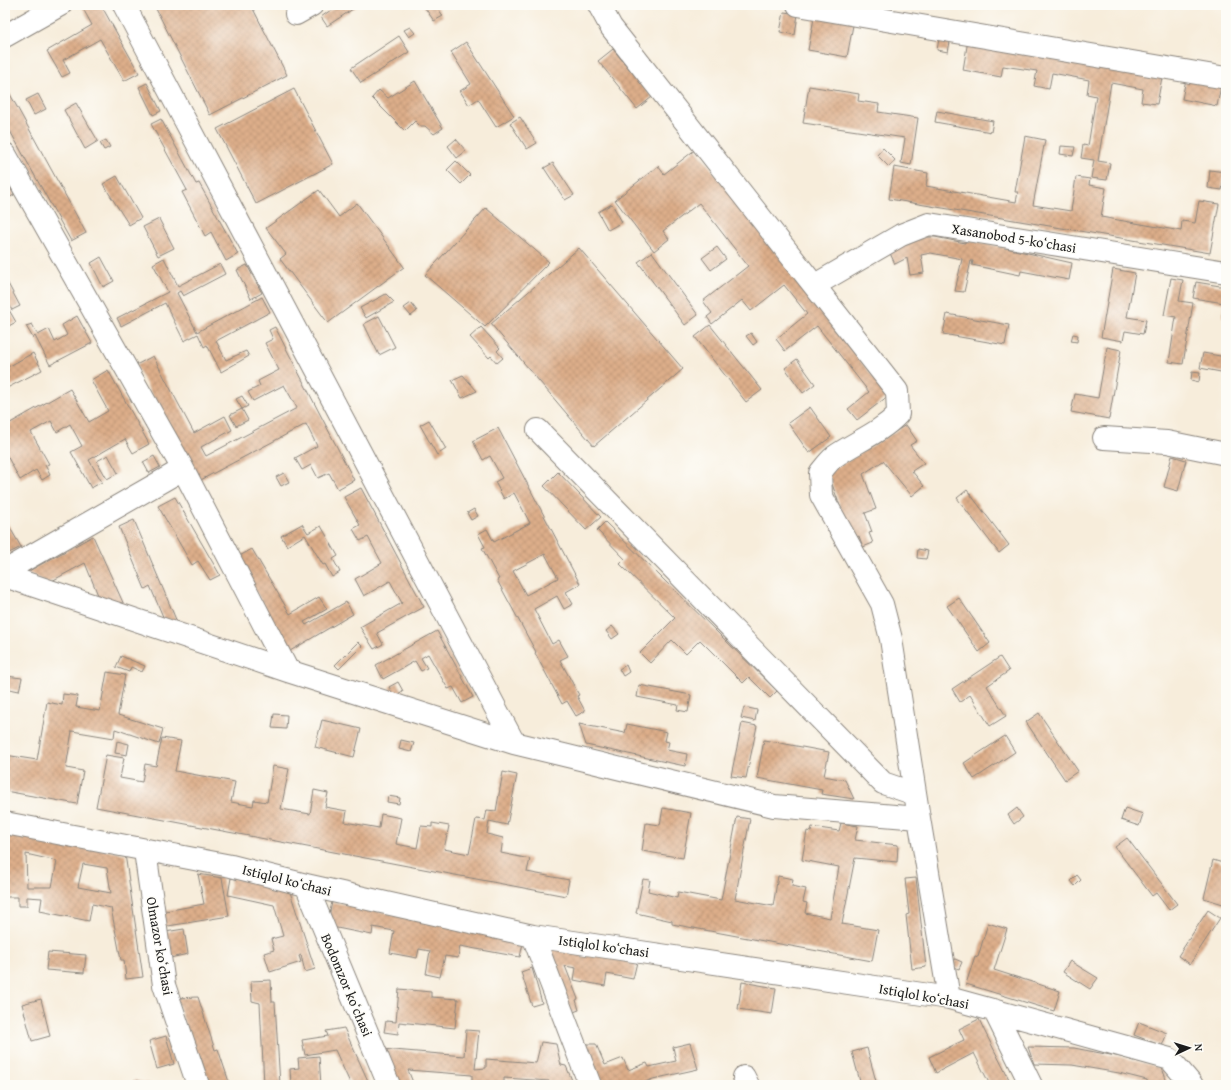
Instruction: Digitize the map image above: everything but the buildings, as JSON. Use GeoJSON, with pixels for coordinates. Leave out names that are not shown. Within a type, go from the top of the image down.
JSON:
{"type":"FeatureCollection","features":[{"type":"Feature","properties":{"kind":"street"},"geometry":{"type":"LineString","coordinates":[[5,36],[60,5]]}},
{"type":"Feature","properties":{"kind":"street"},"geometry":{"type":"LineString","coordinates":[[124,5],[514,743]]}},
{"type":"Feature","properties":{"kind":"street"},"geometry":{"type":"LineString","coordinates":[[599,5],[611,27],[897,391],[898,414],[885,427],[833,458],[820,473],[821,495],[882,604],[891,639],[949,998]]}},
{"type":"Feature","properties":{"kind":"street"},"geometry":{"type":"LineString","coordinates":[[798,5],[1226,78]]}},
{"type":"Feature","properties":{"kind":"street"},"geometry":{"type":"LineString","coordinates":[[5,154],[183,469],[288,670]]}},
{"type":"Feature","properties":{"kind":"street","name":"Xasanobod 5-koʻchasi"},"geometry":{"type":"LineString","coordinates":[[815,285],[901,235],[929,224],[1226,272]]}},
{"type":"Feature","properties":{"kind":"street"},"geometry":{"type":"LineString","coordinates":[[538,430],[883,783],[915,794]]}},
{"type":"Feature","properties":{"kind":"street"},"geometry":{"type":"LineString","coordinates":[[1104,438],[1167,442],[1226,454]]}},
{"type":"Feature","properties":{"kind":"street"},"geometry":{"type":"LineString","coordinates":[[5,571],[183,469]]}},
{"type":"Feature","properties":{"kind":"street"},"geometry":{"type":"LineString","coordinates":[[5,576],[514,743],[774,806],[919,818]]}},
{"type":"Feature","properties":{"kind":"street","name":"Istiqlol koʻchasi"},"geometry":{"type":"LineString","coordinates":[[5,823],[145,851],[231,866],[306,885],[533,936],[949,998],[1170,1059],[1192,1085]]}},
{"type":"Feature","properties":{"kind":"street","name":"Olmazor koʻchasi"},"geometry":{"type":"LineString","coordinates":[[145,851],[164,985],[198,1085]]}},
{"type":"Feature","properties":{"kind":"street","name":"Bodomzor koʻchasi"},"geometry":{"type":"LineString","coordinates":[[306,885],[388,1085]]}},
{"type":"Feature","properties":{"kind":"street"},"geometry":{"type":"LineString","coordinates":[[533,936],[590,1085]]}},
{"type":"Feature","properties":{"kind":"street"},"geometry":{"type":"LineString","coordinates":[[994,1010],[1031,1085]]}}]}
